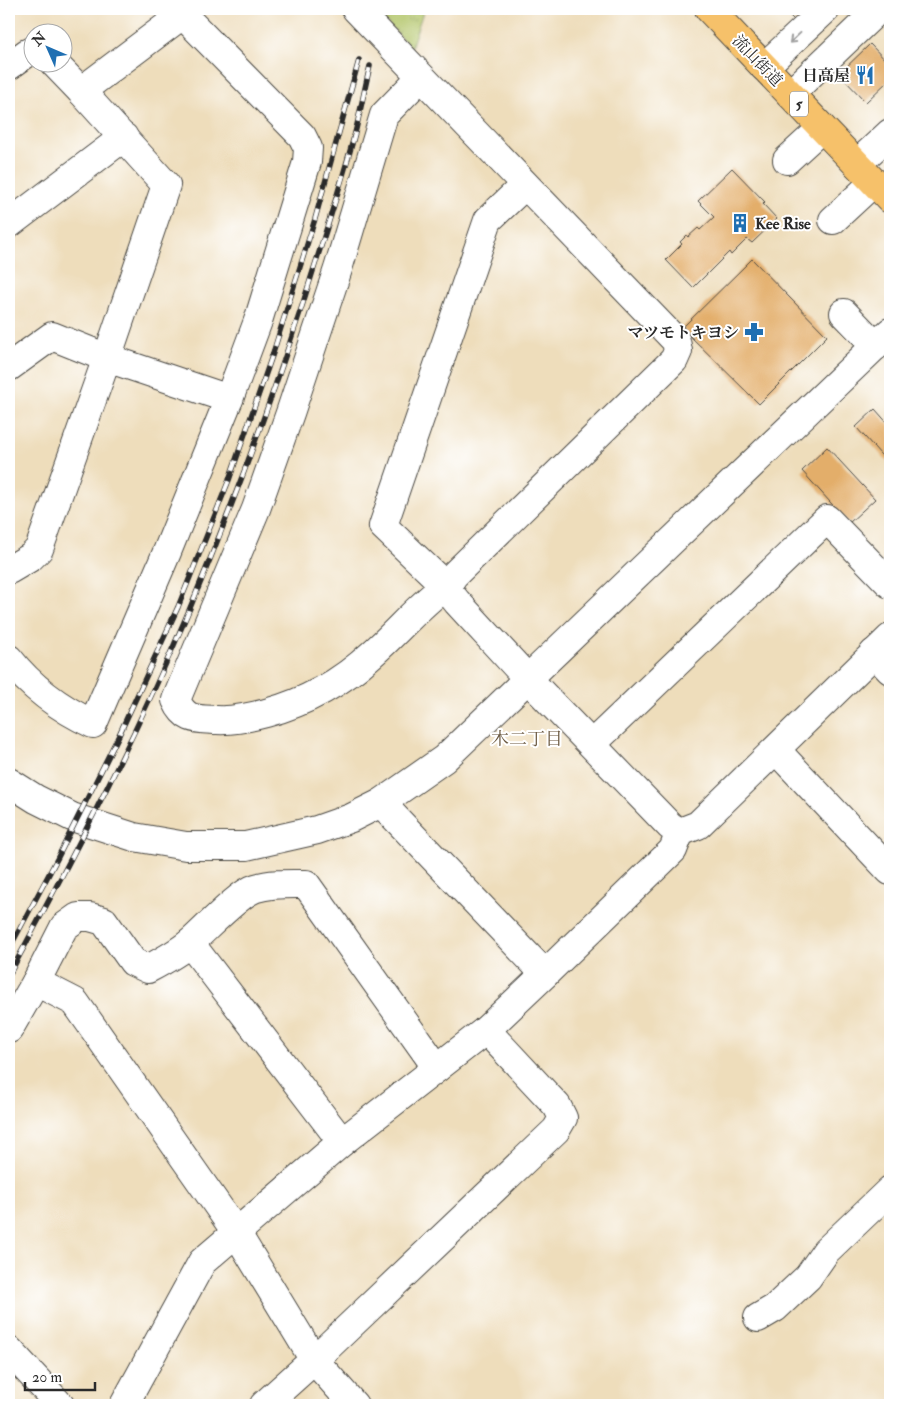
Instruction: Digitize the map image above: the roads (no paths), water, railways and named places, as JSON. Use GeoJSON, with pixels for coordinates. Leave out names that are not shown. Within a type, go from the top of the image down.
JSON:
{"type":"FeatureCollection","features":[{"type":"Feature","properties":{"kind":"main road","name":"流山街道"},"geometry":{"type":"LineString","coordinates":[[709,9],[874,182]]}},
{"type":"Feature","properties":{"kind":"street"},"geometry":{"type":"LineString","coordinates":[[356,9],[676,341],[678,351],[674,360],[462,566],[448,584],[432,595],[372,655],[344,678],[316,695],[286,708],[252,716],[222,720],[194,719],[180,709],[176,700],[256,509],[281,439],[338,269],[384,115],[421,77]]}},
{"type":"Feature","properties":{"kind":"street"},"geometry":{"type":"LineString","coordinates":[[764,67],[826,9]]}},
{"type":"Feature","properties":{"kind":"street"},"geometry":{"type":"LineString","coordinates":[[790,94],[879,9]]}},
{"type":"Feature","properties":{"kind":"street"},"geometry":{"type":"LineString","coordinates":[[9,659],[15,667],[49,698],[74,715],[93,724],[167,552],[229,399],[258,321],[307,162],[308,148],[302,136],[179,12],[81,91]]}},
{"type":"Feature","properties":{"kind":"street"},"geometry":{"type":"LineString","coordinates":[[9,66],[22,57]]}},
{"type":"Feature","properties":{"kind":"street"},"geometry":{"type":"LineString","coordinates":[[9,570],[31,557],[39,549],[166,185],[63,72]]}},
{"type":"Feature","properties":{"kind":"street"},"geometry":{"type":"LineString","coordinates":[[787,160],[822,128]]}},
{"type":"Feature","properties":{"kind":"street"},"geometry":{"type":"LineString","coordinates":[[833,220],[874,182],[890,133]]}},
{"type":"Feature","properties":{"kind":"street"},"geometry":{"type":"LineString","coordinates":[[9,224],[124,137]]}},
{"type":"Feature","properties":{"kind":"street"},"geometry":{"type":"LineString","coordinates":[[525,185],[488,220],[383,526],[435,576],[448,584],[450,592],[457,602],[528,679],[670,826],[680,832]]}},
{"type":"Feature","properties":{"kind":"street"},"geometry":{"type":"LineString","coordinates":[[9,782],[36,799],[72,817],[134,837],[186,846],[246,846],[284,839],[343,821],[381,803],[444,759],[883,339],[844,313]]}},
{"type":"Feature","properties":{"kind":"street"},"geometry":{"type":"LineString","coordinates":[[9,367],[52,336],[107,358],[229,399]]}},
{"type":"Feature","properties":{"kind":"street"},"geometry":{"type":"LineString","coordinates":[[592,744],[827,519],[890,584]]}},
{"type":"Feature","properties":{"kind":"street"},"geometry":{"type":"LineString","coordinates":[[124,1405],[202,1262],[342,1142],[486,1030],[673,850],[680,832],[698,825],[776,750],[885,654]]}},
{"type":"Feature","properties":{"kind":"street"},"geometry":{"type":"LineString","coordinates":[[776,750],[890,872]]}},
{"type":"Feature","properties":{"kind":"street"},"geometry":{"type":"LineString","coordinates":[[381,803],[545,974]]}},
{"type":"Feature","properties":{"kind":"street"},"geometry":{"type":"LineString","coordinates":[[9,1029],[64,927],[78,917],[90,917],[104,921],[133,962],[148,968],[173,956],[241,896],[255,888],[278,884],[306,884],[437,1068]]}},
{"type":"Feature","properties":{"kind":"street"},"geometry":{"type":"LineString","coordinates":[[190,943],[342,1142]]}},
{"type":"Feature","properties":{"kind":"street"},"geometry":{"type":"LineString","coordinates":[[36,982],[75,1002],[236,1232],[314,1360],[354,1405]]}},
{"type":"Feature","properties":{"kind":"street"},"geometry":{"type":"LineString","coordinates":[[264,1405],[314,1360],[556,1130],[563,1118],[557,1106],[486,1030]]}},
{"type":"Feature","properties":{"kind":"street"},"geometry":{"type":"LineString","coordinates":[[758,1318],[775,1308],[808,1277],[826,1251],[890,1190]]}},
{"type":"Feature","properties":{"kind":"street"},"geometry":{"type":"LineString","coordinates":[[9,1350],[60,1405]]}},
{"type":"Feature","properties":{"kind":"railway"},"geometry":{"type":"LineString","coordinates":[[9,949],[57,859],[119,735],[178,607],[229,480],[274,350],[315,219],[359,60]]}},
{"type":"Feature","properties":{"kind":"railway"},"geometry":{"type":"LineString","coordinates":[[9,975],[127,748],[170,655],[221,533],[303,303],[350,151],[370,66]]}},
{"type":"Feature","properties":{"kind":"place","name":"日高屋"},"geometry":{"type":"Point","coordinates":[865,75]}},
{"type":"Feature","properties":{"kind":"place","name":"Kee Rise"},"geometry":{"type":"Point","coordinates":[740,223]}},
{"type":"Feature","properties":{"kind":"place","name":"マツモトキヨシ"},"geometry":{"type":"Point","coordinates":[754,332]}},
{"type":"Feature","properties":{"kind":"district","name":"木二丁目"},"geometry":{"type":"Point","coordinates":[527,739]}}]}
